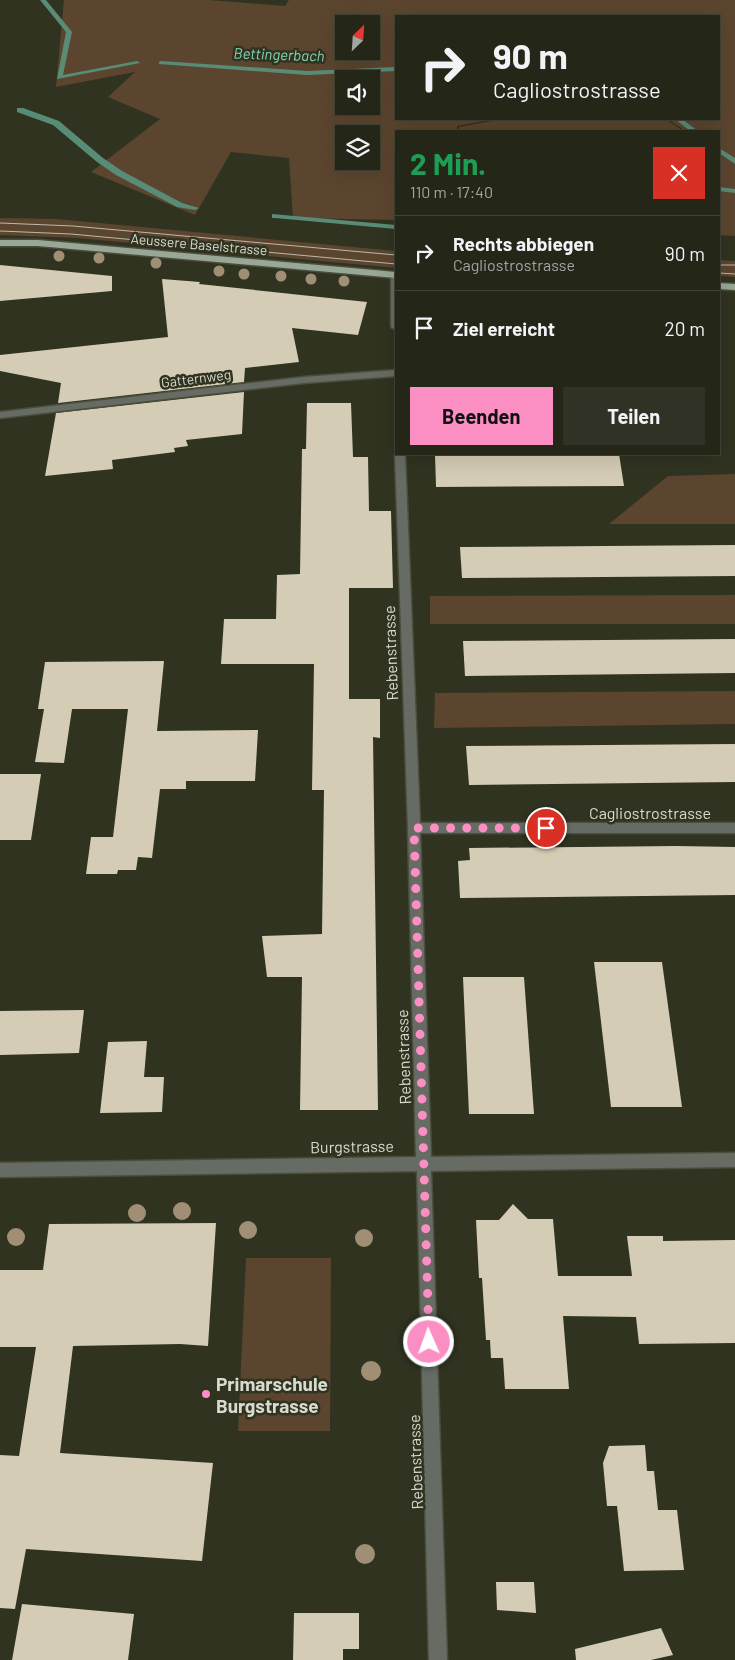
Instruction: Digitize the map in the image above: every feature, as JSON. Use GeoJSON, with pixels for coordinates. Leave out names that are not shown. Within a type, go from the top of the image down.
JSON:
{"type":"FeatureCollection","features":[{"type":"Feature","properties":{"kind":"main road","name":"Aeussere Baselstrasse"},"geometry":{"type":"LineString","coordinates":[[0,243],[38,243],[395,275]]}},
{"type":"Feature","properties":{"kind":"main road"},"geometry":{"type":"LineString","coordinates":[[720,286],[735,287]]}},
{"type":"Feature","properties":{"kind":"street","name":"Gatternweg"},"geometry":{"type":"LineString","coordinates":[[0,415],[304,380],[395,373]]}},
{"type":"Feature","properties":{"kind":"street","name":"Rebenstrasse"},"geometry":{"type":"LineString","coordinates":[[400,455],[414,828],[438,1660]]}},
{"type":"Feature","properties":{"kind":"street","name":"Cagliostrostrasse"},"geometry":{"type":"LineString","coordinates":[[414,828],[735,828]]}},
{"type":"Feature","properties":{"kind":"street","name":"Burgstrasse"},"geometry":{"type":"LineString","coordinates":[[0,1170],[423,1162],[735,1160]]}},
{"type":"Feature","properties":{"kind":"shaded area"},"geometry":{"type":"Polygon","coordinates":[[[64,0],[209,0],[285,6],[289,0],[735,0],[735,236],[720,235],[720,130],[684,130],[669,120],[720,120],[720,15],[395,15],[395,120],[490,120],[457,126],[457,130],[395,130],[395,220],[293,218],[289,158],[231,152],[195,215],[91,172],[160,119],[108,97],[135,72],[56,87],[64,0]]]}},
{"type":"Feature","properties":{"kind":"shaded area"},"geometry":{"type":"Polygon","coordinates":[[[497,120],[667,120],[682,130],[459,130],[459,127],[497,120]]]}},
{"type":"Feature","properties":{"kind":"shaded area"},"geometry":{"type":"Polygon","coordinates":[[[0,218],[56,219],[395,251],[395,268],[77,238],[0,235],[0,218]]]}},
{"type":"Feature","properties":{"kind":"shaded area"},"geometry":{"type":"Polygon","coordinates":[[[720,260],[735,261],[735,277],[720,276],[720,260]]]}},
{"type":"Feature","properties":{"kind":"shaded area"},"geometry":{"type":"Polygon","coordinates":[[[735,474],[735,524],[609,524],[668,476],[735,474]]]}},
{"type":"Feature","properties":{"kind":"shaded area"},"geometry":{"type":"Polygon","coordinates":[[[735,595],[735,624],[430,624],[430,596],[735,595]]]}},
{"type":"Feature","properties":{"kind":"shaded area"},"geometry":{"type":"Polygon","coordinates":[[[735,691],[735,724],[434,728],[435,693],[735,691]]]}},
{"type":"Feature","properties":{"kind":"shaded area"},"geometry":{"type":"Polygon","coordinates":[[[246,1258],[331,1258],[330,1431],[238,1431],[246,1258]]]}},
{"type":"Feature","properties":{"kind":"building"},"geometry":{"type":"Polygon","coordinates":[[[0,265],[112,276],[112,291],[0,301],[0,265]]]}},
{"type":"Feature","properties":{"kind":"building"},"geometry":{"type":"Polygon","coordinates":[[[162,279],[367,302],[358,335],[292,328],[299,362],[245,368],[244,382],[58,403],[61,383],[0,371],[0,355],[168,337],[162,279]]]}},
{"type":"Feature","properties":{"kind":"building"},"geometry":{"type":"Polygon","coordinates":[[[244,392],[242,434],[186,440],[188,446],[174,448],[175,452],[112,460],[113,469],[45,476],[56,413],[244,392]]]}},
{"type":"Feature","properties":{"kind":"building"},"geometry":{"type":"Polygon","coordinates":[[[307,403],[351,403],[353,457],[368,457],[369,511],[391,511],[393,588],[349,588],[349,699],[380,699],[380,738],[373,737],[378,1110],[300,1110],[302,977],[267,977],[262,936],[322,934],[324,790],[312,790],[314,664],[221,664],[224,619],[276,619],[277,575],[300,574],[302,449],[306,449],[307,403]]]}},
{"type":"Feature","properties":{"kind":"building"},"geometry":{"type":"Polygon","coordinates":[[[435,455],[619,455],[624,486],[436,487],[435,455]]]}},
{"type":"Feature","properties":{"kind":"building"},"geometry":{"type":"Polygon","coordinates":[[[735,545],[735,576],[462,578],[460,547],[735,545]]]}},
{"type":"Feature","properties":{"kind":"building"},"geometry":{"type":"Polygon","coordinates":[[[735,639],[735,673],[465,676],[463,641],[735,639]]]}},
{"type":"Feature","properties":{"kind":"building"},"geometry":{"type":"Polygon","coordinates":[[[164,661],[157,731],[258,730],[255,781],[186,781],[186,789],[160,789],[152,858],[138,857],[136,870],[118,870],[117,874],[86,874],[91,837],[113,837],[128,709],[72,709],[64,763],[35,762],[44,709],[38,709],[45,662],[164,661]]]}},
{"type":"Feature","properties":{"kind":"building"},"geometry":{"type":"Polygon","coordinates":[[[735,744],[735,782],[469,785],[466,746],[735,744]]]}},
{"type":"Feature","properties":{"kind":"building"},"geometry":{"type":"Polygon","coordinates":[[[0,774],[41,774],[31,840],[0,840],[0,774]]]}},
{"type":"Feature","properties":{"kind":"building"},"geometry":{"type":"Polygon","coordinates":[[[735,847],[735,895],[460,898],[458,861],[470,860],[469,848],[735,847]]]}},
{"type":"Feature","properties":{"kind":"building"},"geometry":{"type":"Polygon","coordinates":[[[594,962],[662,962],[682,1107],[611,1107],[594,962]]]}},
{"type":"Feature","properties":{"kind":"building"},"geometry":{"type":"Polygon","coordinates":[[[463,977],[524,977],[534,1114],[469,1114],[463,977]]]}},
{"type":"Feature","properties":{"kind":"building"},"geometry":{"type":"Polygon","coordinates":[[[84,1010],[79,1053],[0,1055],[0,1011],[84,1010]]]}},
{"type":"Feature","properties":{"kind":"building"},"geometry":{"type":"Polygon","coordinates":[[[147,1041],[144,1077],[164,1077],[162,1112],[100,1113],[108,1042],[147,1041]]]}},
{"type":"Feature","properties":{"kind":"building"},"geometry":{"type":"Polygon","coordinates":[[[513,1204],[528,1219],[553,1219],[558,1276],[632,1276],[627,1236],[663,1236],[663,1241],[735,1240],[735,1343],[639,1344],[636,1317],[563,1316],[569,1389],[505,1389],[503,1358],[491,1358],[490,1340],[486,1340],[482,1278],[479,1278],[476,1220],[499,1220],[513,1204]]]}},
{"type":"Feature","properties":{"kind":"building"},"geometry":{"type":"Polygon","coordinates":[[[216,1223],[208,1346],[180,1344],[73,1346],[60,1453],[213,1463],[202,1561],[26,1549],[15,1609],[0,1608],[0,1455],[19,1456],[36,1347],[0,1347],[0,1270],[43,1270],[49,1224],[216,1223]]]}},
{"type":"Feature","properties":{"kind":"building"},"geometry":{"type":"Polygon","coordinates":[[[645,1445],[647,1471],[654,1471],[658,1510],[677,1510],[684,1570],[624,1571],[617,1506],[607,1506],[603,1463],[609,1446],[645,1445]]]}},
{"type":"Feature","properties":{"kind":"building"},"geometry":{"type":"Polygon","coordinates":[[[496,1582],[534,1582],[536,1613],[497,1610],[496,1582]]]}},
{"type":"Feature","properties":{"kind":"building"},"geometry":{"type":"Polygon","coordinates":[[[22,1604],[134,1614],[128,1660],[12,1660],[22,1604]]]}},
{"type":"Feature","properties":{"kind":"building"},"geometry":{"type":"Polygon","coordinates":[[[294,1613],[359,1613],[359,1649],[343,1649],[343,1660],[293,1660],[294,1613]]]}},
{"type":"Feature","properties":{"kind":"building"},"geometry":{"type":"Polygon","coordinates":[[[661,1628],[673,1655],[651,1660],[576,1660],[575,1649],[661,1628]]]}},
{"type":"Feature","properties":{"kind":"waterway","name":"Bettingerbach"},"geometry":{"type":"LineString","coordinates":[[43,0],[69,32],[59,78],[137,63]]}},
{"type":"Feature","properties":{"kind":"waterway","name":"Bettingerbach"},"geometry":{"type":"LineString","coordinates":[[161,63],[307,73],[395,69]]}},
{"type":"Feature","properties":{"kind":"waterway"},"geometry":{"type":"LineString","coordinates":[[20,110],[56,123],[100,160],[119,173],[180,205],[195,208]]}},
{"type":"Feature","properties":{"kind":"waterway","name":"Bettingerbach"},"geometry":{"type":"LineString","coordinates":[[679,120],[693,130]]}},
{"type":"Feature","properties":{"kind":"waterway","name":"Bettingerbach"},"geometry":{"type":"LineString","coordinates":[[720,151],[735,162]]}},
{"type":"Feature","properties":{"kind":"waterway"},"geometry":{"type":"LineString","coordinates":[[720,189],[735,191]]}},
{"type":"Feature","properties":{"kind":"waterway"},"geometry":{"type":"LineString","coordinates":[[275,216],[395,227]]}},
{"type":"Feature","properties":{"kind":"tram line"},"geometry":{"type":"LineString","coordinates":[[0,223],[73,226],[395,255]]}},
{"type":"Feature","properties":{"kind":"tram line"},"geometry":{"type":"LineString","coordinates":[[0,231],[71,234],[395,264]]}},
{"type":"Feature","properties":{"kind":"tram line"},"geometry":{"type":"LineString","coordinates":[[720,265],[735,265]]}},
{"type":"Feature","properties":{"kind":"tram line"},"geometry":{"type":"LineString","coordinates":[[720,273],[735,274]]}},
{"type":"Feature","properties":{"kind":"place","name":"Primarschule Burgstrasse"},"geometry":{"type":"Point","coordinates":[206,1394]}},
{"type":"Feature","properties":{"kind":"route"},"geometry":{"type":"LineString","coordinates":[[429,1342],[414,828],[546,828]]}}]}
